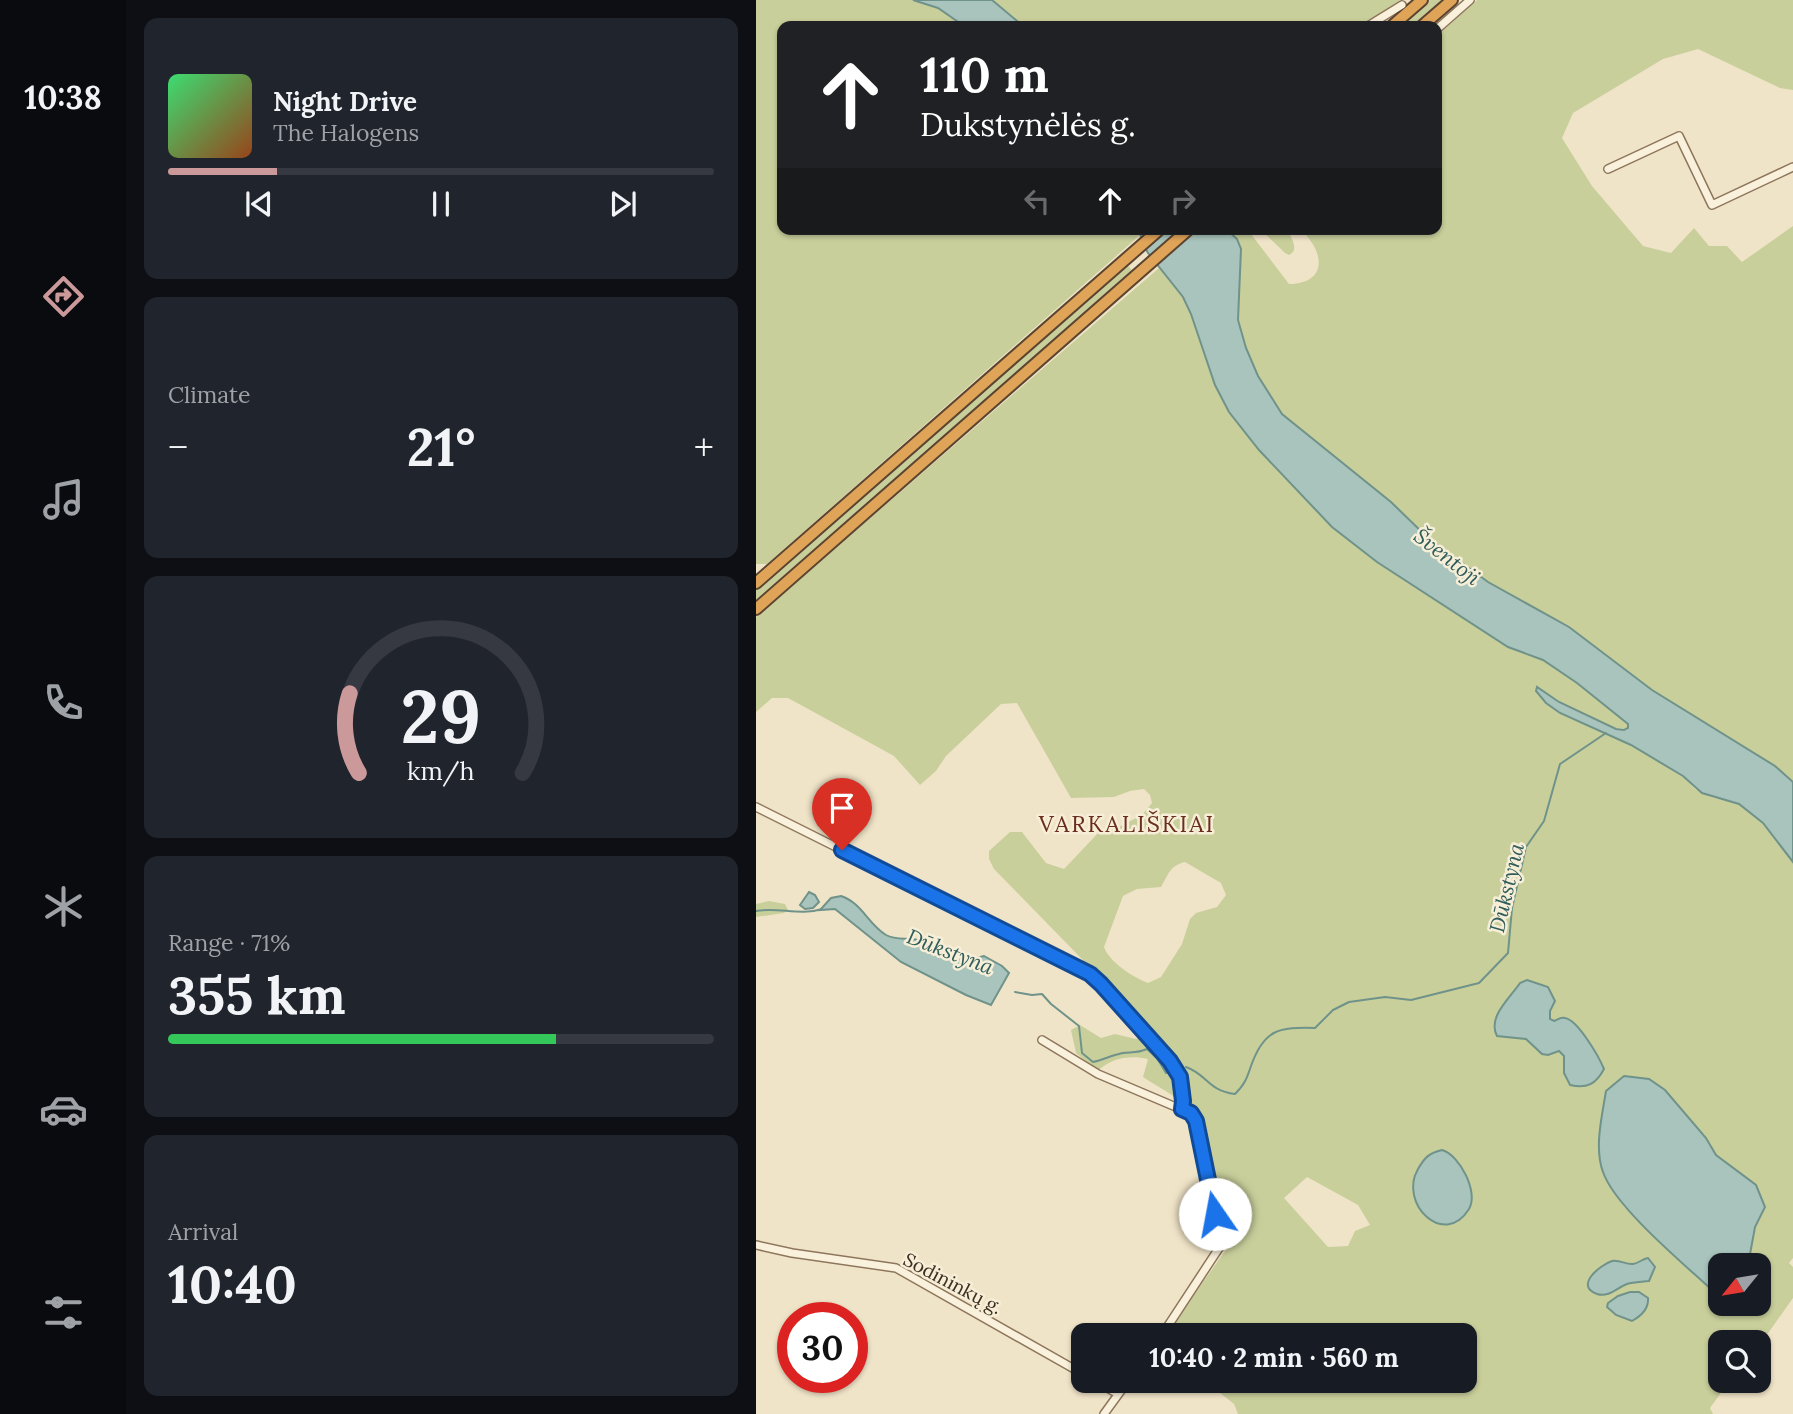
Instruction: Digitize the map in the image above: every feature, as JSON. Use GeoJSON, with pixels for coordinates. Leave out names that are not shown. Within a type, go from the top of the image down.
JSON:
{"type":"FeatureCollection","features":[{"type":"Feature","properties":{"kind":"highway"},"geometry":{"type":"LineString","coordinates":[[1398,21],[1422,0]]}},
{"type":"Feature","properties":{"kind":"highway"},"geometry":{"type":"LineString","coordinates":[[1428,21],[1452,0]]}},
{"type":"Feature","properties":{"kind":"highway"},"geometry":{"type":"LineString","coordinates":[[756,583],[1153,235]]}},
{"type":"Feature","properties":{"kind":"highway"},"geometry":{"type":"LineString","coordinates":[[756,609],[1182,235]]}},
{"type":"Feature","properties":{"kind":"street"},"geometry":{"type":"LineString","coordinates":[[1442,25],[1470,0]]}},
{"type":"Feature","properties":{"kind":"street"},"geometry":{"type":"LineString","coordinates":[[1376,21],[1405,3]]}},
{"type":"Feature","properties":{"kind":"street"},"geometry":{"type":"LineString","coordinates":[[1385,21],[1405,3]]}},
{"type":"Feature","properties":{"kind":"street"},"geometry":{"type":"LineString","coordinates":[[1608,169],[1679,136],[1712,205],[1793,167]]}},
{"type":"Feature","properties":{"kind":"street"},"geometry":{"type":"LineString","coordinates":[[756,807],[1090,974],[1170,1061],[1180,1077],[1182,1109]]}},
{"type":"Feature","properties":{"kind":"street"},"geometry":{"type":"LineString","coordinates":[[1042,1040],[1098,1074],[1191,1113],[1196,1121],[1221,1245],[1170,1323]]}},
{"type":"Feature","properties":{"kind":"street","name":"Sodininkų g."},"geometry":{"type":"LineString","coordinates":[[756,1245],[792,1254],[896,1268],[1071,1367]]}},
{"type":"Feature","properties":{"kind":"street"},"geometry":{"type":"LineString","coordinates":[[1104,1414],[1118,1394]]}},
{"type":"Feature","properties":{"kind":"green space"},"geometry":{"type":"Polygon","coordinates":[[[756,0],[913,0],[938,8],[957,21],[777,21],[777,235],[1140,235],[767,564],[756,564],[756,0]]]}},
{"type":"Feature","properties":{"kind":"green space"},"geometry":{"type":"Polygon","coordinates":[[[992,0],[1400,0],[1371,21],[1017,21],[992,0]]]}},
{"type":"Feature","properties":{"kind":"green space"},"geometry":{"type":"Polygon","coordinates":[[[1430,0],[1445,0],[1421,21],[1406,21],[1430,0]]]}},
{"type":"Feature","properties":{"kind":"green space"},"geometry":{"type":"Polygon","coordinates":[[[1477,0],[1793,0],[1793,90],[1780,88],[1698,49],[1663,59],[1573,113],[1562,138],[1592,186],[1643,246],[1671,253],[1694,228],[1709,246],[1727,246],[1742,262],[1793,226],[1793,782],[1775,766],[1652,690],[1569,627],[1488,582],[1427,537],[1391,502],[1282,414],[1258,376],[1238,320],[1241,249],[1230,235],[1252,235],[1289,284],[1308,280],[1313,277],[1318,267],[1316,250],[1306,235],[1442,235],[1442,32],[1477,0]]]}},
{"type":"Feature","properties":{"kind":"green space"},"geometry":{"type":"Polygon","coordinates":[[[1266,235],[1290,235],[1294,250],[1289,255],[1266,235]]]}},
{"type":"Feature","properties":{"kind":"green space"},"geometry":{"type":"Polygon","coordinates":[[[1128,266],[1133,271],[1128,277],[756,602],[756,589],[1128,266]]]}},
{"type":"Feature","properties":{"kind":"green space"},"geometry":{"type":"Polygon","coordinates":[[[1159,268],[1183,297],[1215,385],[1229,412],[1259,450],[1332,527],[1377,562],[1508,647],[1543,660],[1577,683],[1629,724],[1628,728],[1620,729],[1596,721],[1537,687],[1560,713],[1631,745],[1683,776],[1695,789],[1711,797],[1739,804],[1763,823],[1793,862],[1793,1258],[1789,1263],[1793,1267],[1793,1298],[1770,1330],[1708,1330],[1708,1393],[1721,1393],[1710,1408],[1713,1414],[1238,1414],[1234,1404],[1220,1393],[1477,1393],[1477,1323],[1174,1323],[1228,1247],[1212,1158],[1202,1125],[1184,1104],[1143,1077],[1148,1059],[1121,1059],[1098,1071],[1076,1053],[1071,1030],[1080,1025],[1101,1038],[1115,1034],[1136,1039],[1142,1036],[1144,1026],[994,869],[989,859],[989,851],[1010,832],[1022,832],[1046,863],[1064,869],[1101,830],[1119,827],[1142,815],[1152,803],[1150,795],[1144,789],[1114,797],[1071,798],[1017,703],[1001,704],[946,756],[936,771],[920,785],[894,756],[788,698],[772,698],[756,712],[756,617],[1159,268]],[[1185,862],[1170,871],[1161,887],[1137,889],[1123,896],[1104,947],[1117,964],[1148,983],[1161,977],[1182,944],[1190,919],[1196,913],[1217,907],[1226,895],[1221,883],[1185,862]],[[1520,983],[1509,999],[1522,1032],[1539,1050],[1548,1055],[1559,1051],[1564,1056],[1564,1063],[1600,1060],[1570,1019],[1550,1019],[1550,1011],[1554,1005],[1520,983]],[[1599,1134],[1603,1172],[1624,1207],[1708,1287],[1708,1316],[1771,1316],[1771,1253],[1750,1253],[1755,1227],[1765,1207],[1756,1185],[1716,1155],[1706,1138],[1599,1134]],[[1418,1169],[1414,1174],[1436,1223],[1459,1222],[1418,1169]],[[1307,1177],[1284,1198],[1328,1247],[1348,1246],[1355,1231],[1370,1225],[1358,1205],[1307,1177]],[[1643,1259],[1632,1264],[1615,1260],[1616,1290],[1624,1284],[1649,1281],[1643,1259]]]}},
{"type":"Feature","properties":{"kind":"green space"},"geometry":{"type":"Polygon","coordinates":[[[769,901],[785,904],[788,910],[756,917],[756,904],[769,901]]]}},
{"type":"Feature","properties":{"kind":"water"},"geometry":{"type":"Polygon","coordinates":[[[913,0],[992,0],[1017,21],[957,21],[938,8],[913,0]]]}},
{"type":"Feature","properties":{"kind":"water","name":"Šventoji"},"geometry":{"type":"Polygon","coordinates":[[[1140,235],[1233,235],[1237,239],[1241,249],[1238,320],[1258,376],[1282,414],[1391,502],[1427,537],[1488,582],[1569,627],[1652,690],[1775,766],[1793,782],[1793,862],[1763,823],[1739,804],[1702,793],[1683,776],[1631,745],[1560,713],[1536,691],[1537,687],[1559,702],[1616,729],[1628,728],[1628,724],[1577,683],[1543,660],[1508,647],[1377,562],[1332,527],[1259,450],[1229,412],[1215,385],[1183,297],[1142,242],[1140,235]]]}},
{"type":"Feature","properties":{"kind":"water"},"geometry":{"type":"Polygon","coordinates":[[[809,892],[815,895],[819,902],[813,908],[805,909],[800,905],[809,892]]]}},
{"type":"Feature","properties":{"kind":"water"},"geometry":{"type":"Polygon","coordinates":[[[841,896],[854,904],[889,937],[924,941],[950,958],[959,960],[984,956],[1002,966],[1009,973],[991,1005],[901,962],[835,909],[820,910],[831,898],[841,896]]]}},
{"type":"Feature","properties":{"kind":"water"},"geometry":{"type":"Polygon","coordinates":[[[1527,980],[1548,987],[1555,1001],[1550,1011],[1550,1019],[1570,1020],[1588,1040],[1604,1069],[1594,1082],[1586,1086],[1570,1085],[1564,1073],[1564,1056],[1559,1051],[1542,1054],[1526,1039],[1497,1036],[1497,1015],[1520,983],[1527,980]]]}},
{"type":"Feature","properties":{"kind":"water"},"geometry":{"type":"Polygon","coordinates":[[[1624,1076],[1649,1079],[1665,1090],[1706,1138],[1716,1155],[1756,1185],[1765,1207],[1755,1227],[1750,1253],[1708,1253],[1708,1286],[1635,1218],[1610,1186],[1600,1163],[1599,1153],[1606,1091],[1624,1076]]]}},
{"type":"Feature","properties":{"kind":"water"},"geometry":{"type":"Polygon","coordinates":[[[1442,1150],[1449,1153],[1461,1167],[1472,1194],[1469,1209],[1459,1220],[1448,1224],[1437,1223],[1427,1217],[1414,1195],[1413,1182],[1418,1169],[1431,1154],[1442,1150]]]}},
{"type":"Feature","properties":{"kind":"water"},"geometry":{"type":"Polygon","coordinates":[[[1648,1258],[1655,1267],[1649,1281],[1627,1284],[1605,1295],[1597,1294],[1588,1286],[1591,1276],[1607,1263],[1615,1261],[1633,1264],[1648,1258]]]}},
{"type":"Feature","properties":{"kind":"water"},"geometry":{"type":"Polygon","coordinates":[[[1639,1292],[1648,1298],[1644,1312],[1632,1321],[1616,1315],[1607,1307],[1608,1303],[1618,1296],[1639,1292]]]}},
{"type":"Feature","properties":{"kind":"waterway","name":"Dūkstyna"},"geometry":{"type":"LineString","coordinates":[[1186,1067],[1213,1086],[1235,1094],[1245,1081],[1261,1044],[1274,1033],[1292,1028],[1315,1028],[1333,1010],[1349,1002],[1385,997],[1411,1000],[1479,983],[1508,953],[1512,908],[1526,847],[1544,821],[1560,764],[1606,733]]}},
{"type":"Feature","properties":{"kind":"waterway"},"geometry":{"type":"LineString","coordinates":[[756,911],[806,912],[822,909]]}},
{"type":"Feature","properties":{"kind":"waterway","name":"Dūkstyna"},"geometry":{"type":"LineString","coordinates":[[1015,992],[1042,994],[1079,1026],[1082,1053],[1093,1062],[1147,1049],[1157,1058],[1166,1073],[1169,1072]]}},
{"type":"Feature","properties":{"kind":"district","name":"VARKALIŠKIAI"},"geometry":{"type":"Point","coordinates":[1127,824]}},
{"type":"Feature","properties":{"kind":"route"},"geometry":{"type":"LineString","coordinates":[[842,850],[1090,974],[1101,984],[1170,1061],[1180,1077],[1182,1109],[1191,1113],[1196,1121],[1215,1214]]}}]}
